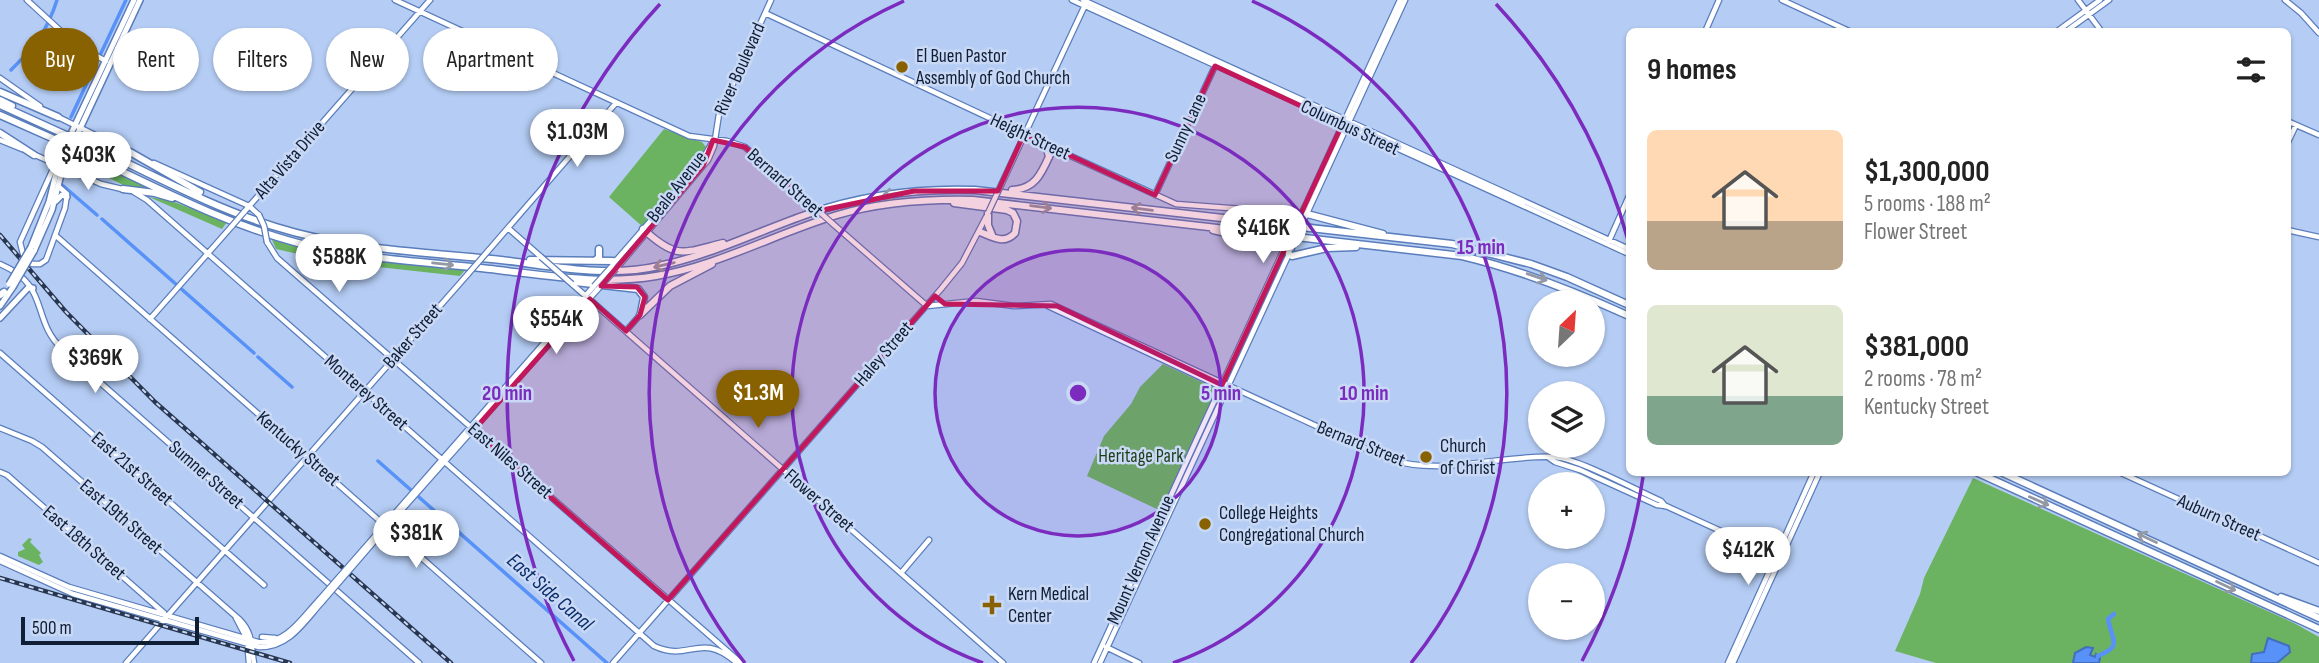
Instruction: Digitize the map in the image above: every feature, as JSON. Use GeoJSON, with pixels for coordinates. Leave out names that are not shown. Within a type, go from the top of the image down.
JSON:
{"type":"FeatureCollection","features":[{"type":"Feature","properties":{"kind":"highway"},"geometry":{"type":"LineString","coordinates":[[0,92],[58,117]]}},
{"type":"Feature","properties":{"kind":"highway"},"geometry":{"type":"LineString","coordinates":[[0,102],[222,206],[277,228],[327,240],[595,271],[641,269],[696,256],[807,214],[864,198],[922,190],[1024,189],[1037,180],[1053,148]]}},
{"type":"Feature","properties":{"kind":"highway"},"geometry":{"type":"LineString","coordinates":[[2,116],[259,231],[314,247],[549,276],[614,281],[656,276],[689,268],[839,215],[881,205],[924,200],[1002,202],[1462,256],[1513,269],[1626,315]]}},
{"type":"Feature","properties":{"kind":"highway"},"geometry":{"type":"LineString","coordinates":[[0,133],[34,155]]}},
{"type":"Feature","properties":{"kind":"highway"},"geometry":{"type":"LineString","coordinates":[[1043,143],[1049,152],[1048,159]]}},
{"type":"Feature","properties":{"kind":"highway"},"geometry":{"type":"LineString","coordinates":[[130,152],[222,206]]}},
{"type":"Feature","properties":{"kind":"highway"},"geometry":{"type":"LineString","coordinates":[[123,189],[155,193],[210,211]]}},
{"type":"Feature","properties":{"kind":"highway"},"geometry":{"type":"LineString","coordinates":[[975,190],[1460,246],[1524,261],[1626,304]]}},
{"type":"Feature","properties":{"kind":"highway"},"geometry":{"type":"LineString","coordinates":[[924,200],[976,205],[1010,212],[1017,221],[1015,233],[1007,239],[997,239],[979,232]]}},
{"type":"Feature","properties":{"kind":"highway"},"geometry":{"type":"LineString","coordinates":[[988,213],[989,230],[997,239]]}},
{"type":"Feature","properties":{"kind":"highway"},"geometry":{"type":"LineString","coordinates":[[1209,217],[1261,217],[1292,213]]}},
{"type":"Feature","properties":{"kind":"highway"},"geometry":{"type":"LineString","coordinates":[[1304,214],[1412,240]]}},
{"type":"Feature","properties":{"kind":"highway"},"geometry":{"type":"LineString","coordinates":[[1191,225],[1288,248],[1292,256],[1347,247],[1394,248]]}},
{"type":"Feature","properties":{"kind":"highway"},"geometry":{"type":"LineString","coordinates":[[645,231],[663,247],[679,252],[752,235]]}},
{"type":"Feature","properties":{"kind":"highway"},"geometry":{"type":"LineString","coordinates":[[640,315],[678,281],[743,248]]}},
{"type":"Feature","properties":{"kind":"highway"},"geometry":{"type":"LineString","coordinates":[[595,261],[599,257],[598,249]]}},
{"type":"Feature","properties":{"kind":"highway"},"geometry":{"type":"LineString","coordinates":[[499,260],[595,261],[615,265]]}},
{"type":"Feature","properties":{"kind":"highway"},"geometry":{"type":"LineString","coordinates":[[549,276],[594,285],[635,287],[644,297],[640,315]]}},
{"type":"Feature","properties":{"kind":"highway"},"geometry":{"type":"LineString","coordinates":[[1985,476],[2294,617],[2319,631]]}},
{"type":"Feature","properties":{"kind":"highway"},"geometry":{"type":"LineString","coordinates":[[2010,476],[2317,615]]}},
{"type":"Feature","properties":{"kind":"main road"},"geometry":{"type":"LineString","coordinates":[[51,203],[60,166],[103,60],[134,0]]}},
{"type":"Feature","properties":{"kind":"main road"},"geometry":{"type":"LineString","coordinates":[[103,60],[140,0]]}},
{"type":"Feature","properties":{"kind":"main road"},"geometry":{"type":"LineString","coordinates":[[0,306],[32,249],[57,186],[60,166]]}},
{"type":"Feature","properties":{"kind":"main road"},"geometry":{"type":"LineString","coordinates":[[41,198],[45,197],[51,203]]}},
{"type":"Feature","properties":{"kind":"main road"},"geometry":{"type":"LineString","coordinates":[[51,203],[59,197],[67,197]]}},
{"type":"Feature","properties":{"kind":"main road"},"geometry":{"type":"LineString","coordinates":[[1,295],[11,286]]}},
{"type":"Feature","properties":{"kind":"main road"},"geometry":{"type":"LineString","coordinates":[[0,318],[28,288],[33,288]]}},
{"type":"Feature","properties":{"kind":"street"},"geometry":{"type":"LineString","coordinates":[[27,0],[76,44],[103,60]]}},
{"type":"Feature","properties":{"kind":"street","name":"Bernard Street"},"geometry":{"type":"LineString","coordinates":[[395,0],[689,136],[732,142],[745,147],[927,306],[976,301],[1008,305],[1051,304],[1225,386],[1401,463],[1439,467],[1519,457],[1549,458],[1779,557]]}},
{"type":"Feature","properties":{"kind":"street","name":"Alta Vista Drive"},"geometry":{"type":"LineString","coordinates":[[150,319],[430,0]]}},
{"type":"Feature","properties":{"kind":"street","name":"River Boulevard"},"geometry":{"type":"LineString","coordinates":[[713,140],[719,114],[771,0]]}},
{"type":"Feature","properties":{"kind":"street","name":"Columbus Street"},"geometry":{"type":"LineString","coordinates":[[1072,0],[1085,2],[1286,99],[1626,252]]}},
{"type":"Feature","properties":{"kind":"street","name":"Mount Vernon Avenue"},"geometry":{"type":"LineString","coordinates":[[1100,663],[1105,646],[1186,467],[1403,0]]}},
{"type":"Feature","properties":{"kind":"street"},"geometry":{"type":"LineString","coordinates":[[1707,28],[1719,0]]}},
{"type":"Feature","properties":{"kind":"street"},"geometry":{"type":"LineString","coordinates":[[1782,0],[1842,28]]}},
{"type":"Feature","properties":{"kind":"street"},"geometry":{"type":"LineString","coordinates":[[2078,0],[2099,28]]}},
{"type":"Feature","properties":{"kind":"street"},"geometry":{"type":"LineString","coordinates":[[2070,28],[2100,0]]}},
{"type":"Feature","properties":{"kind":"street"},"geometry":{"type":"LineString","coordinates":[[2063,28],[2109,0]]}},
{"type":"Feature","properties":{"kind":"street"},"geometry":{"type":"LineString","coordinates":[[2285,0],[2319,33]]}},
{"type":"Feature","properties":{"kind":"street","name":"Haley Street"},"geometry":{"type":"LineString","coordinates":[[613,663],[962,263],[988,213],[1085,2]]}},
{"type":"Feature","properties":{"kind":"street","name":"Height Street"},"geometry":{"type":"LineString","coordinates":[[765,13],[1155,195],[1188,207],[1304,214]]}},
{"type":"Feature","properties":{"kind":"street","name":"Columbus Street"},"geometry":{"type":"LineString","coordinates":[[1216,64],[1309,104],[1346,124]]}},
{"type":"Feature","properties":{"kind":"street","name":"Sunny Lane"},"geometry":{"type":"LineString","coordinates":[[1155,195],[1216,64]]}},
{"type":"Feature","properties":{"kind":"street","name":"East Niles Street"},"geometry":{"type":"LineString","coordinates":[[0,78],[58,117],[249,206],[259,215],[267,242],[277,258],[739,663]]}},
{"type":"Feature","properties":{"kind":"street"},"geometry":{"type":"LineString","coordinates":[[1286,99],[1309,104]]}},
{"type":"Feature","properties":{"kind":"street","name":"Baker Street"},"geometry":{"type":"LineString","coordinates":[[126,663],[616,103]]}},
{"type":"Feature","properties":{"kind":"street"},"geometry":{"type":"LineString","coordinates":[[2291,123],[2319,135]]}},
{"type":"Feature","properties":{"kind":"street","name":"Mount Vernon Avenue"},"geometry":{"type":"LineString","coordinates":[[1304,214],[1319,187],[1329,153],[1346,124]]}},
{"type":"Feature","properties":{"kind":"street"},"geometry":{"type":"LineString","coordinates":[[2291,136],[2296,125]]}},
{"type":"Feature","properties":{"kind":"street"},"geometry":{"type":"LineString","coordinates":[[81,176],[71,169],[70,163],[82,138],[98,136]]}},
{"type":"Feature","properties":{"kind":"street","name":"Monterey Street"},"geometry":{"type":"LineString","coordinates":[[0,140],[81,176],[145,198],[654,646]]}},
{"type":"Feature","properties":{"kind":"street","name":"Beale Avenue"},"geometry":{"type":"LineString","coordinates":[[249,642],[267,647],[286,641],[703,166],[714,146],[713,140]]}},
{"type":"Feature","properties":{"kind":"street"},"geometry":{"type":"LineString","coordinates":[[57,186],[67,197],[55,235],[43,263],[32,264],[20,242],[53,169],[60,166]]}},
{"type":"Feature","properties":{"kind":"street"},"geometry":{"type":"LineString","coordinates":[[1608,242],[1626,203]]}},
{"type":"Feature","properties":{"kind":"street","name":"Flower Street"},"geometry":{"type":"LineString","coordinates":[[508,228],[1003,663]]}},
{"type":"Feature","properties":{"kind":"street"},"geometry":{"type":"LineString","coordinates":[[2291,231],[2319,237]]}},
{"type":"Feature","properties":{"kind":"street","name":"Kentucky Street"},"geometry":{"type":"LineString","coordinates":[[55,235],[541,663]]}},
{"type":"Feature","properties":{"kind":"street","name":"Columbus Street"},"geometry":{"type":"LineString","coordinates":[[1608,242],[1626,248]]}},
{"type":"Feature","properties":{"kind":"street","name":"Sumner Street"},"geometry":{"type":"LineString","coordinates":[[0,264],[15,271],[33,288],[48,331],[58,345],[419,663]]}},
{"type":"Feature","properties":{"kind":"street"},"geometry":{"type":"LineString","coordinates":[[937,294],[945,304]]}},
{"type":"Feature","properties":{"kind":"street"},"geometry":{"type":"LineString","coordinates":[[626,331],[640,315]]}},
{"type":"Feature","properties":{"kind":"street","name":"East 21st Street"},"geometry":{"type":"LineString","coordinates":[[0,353],[264,585]]}},
{"type":"Feature","properties":{"kind":"street","name":"East 19th Street"},"geometry":{"type":"LineString","coordinates":[[0,428],[42,447],[235,617],[249,642]]}},
{"type":"Feature","properties":{"kind":"street","name":"East 18th Street"},"geometry":{"type":"LineString","coordinates":[[0,472],[7,475],[128,581],[165,618]]}},
{"type":"Feature","properties":{"kind":"street"},"geometry":{"type":"LineString","coordinates":[[1779,557],[1813,476]]}},
{"type":"Feature","properties":{"kind":"street"},"geometry":{"type":"LineString","coordinates":[[1731,663],[1818,476]]}},
{"type":"Feature","properties":{"kind":"street","name":"Auburn Street"},"geometry":{"type":"LineString","coordinates":[[2135,476],[2319,563]]}},
{"type":"Feature","properties":{"kind":"street"},"geometry":{"type":"LineString","coordinates":[[901,573],[929,540]]}},
{"type":"Feature","properties":{"kind":"street"},"geometry":{"type":"LineString","coordinates":[[3,560],[69,587],[207,633],[266,643],[283,637]]}},
{"type":"Feature","properties":{"kind":"street","name":"Beale Avenue"},"geometry":{"type":"LineString","coordinates":[[283,637],[321,601]]}},
{"type":"Feature","properties":{"kind":"street"},"geometry":{"type":"LineString","coordinates":[[178,603],[176,614],[189,622]]}},
{"type":"Feature","properties":{"kind":"street"},"geometry":{"type":"LineString","coordinates":[[165,618],[222,631],[249,642]]}},
{"type":"Feature","properties":{"kind":"street"},"geometry":{"type":"LineString","coordinates":[[207,633],[222,631]]}},
{"type":"Feature","properties":{"kind":"street"},"geometry":{"type":"LineString","coordinates":[[262,637],[283,637]]}},
{"type":"Feature","properties":{"kind":"street"},"geometry":{"type":"LineString","coordinates":[[249,642],[252,663]]}},
{"type":"Feature","properties":{"kind":"street","name":"East Niles Street"},"geometry":{"type":"LineString","coordinates":[[654,646],[667,653],[676,654],[713,648],[739,663]]}},
{"type":"Feature","properties":{"kind":"street"},"geometry":{"type":"LineString","coordinates":[[1105,646],[1139,663]]}},
{"type":"Feature","properties":{"kind":"street","name":"Mount Vernon Avenue"},"geometry":{"type":"LineString","coordinates":[[1094,663],[1105,646]]}},
{"type":"Feature","properties":{"kind":"highlighted area"},"geometry":{"type":"Polygon","coordinates":[[[1215,66],[1342,125],[1222,385],[1057,306],[945,304],[935,296],[668,600],[474,430],[590,299],[626,331],[640,315],[645,297],[637,287],[601,286],[703,166],[713,140],[745,147],[818,211],[914,191],[998,191],[1024,134],[1155,195],[1215,66]]]}},
{"type":"Feature","properties":{"kind":"green space"},"geometry":{"type":"Polygon","coordinates":[[[664,129],[702,142],[706,147],[696,167],[643,227],[609,197],[664,129]]]}},
{"type":"Feature","properties":{"kind":"green space"},"geometry":{"type":"Polygon","coordinates":[[[77,154],[158,191],[123,185],[74,160],[77,154]]]}},
{"type":"Feature","properties":{"kind":"green space"},"geometry":{"type":"Polygon","coordinates":[[[149,197],[169,200],[227,222],[222,229],[149,197]]]}},
{"type":"Feature","properties":{"kind":"green space"},"geometry":{"type":"Polygon","coordinates":[[[272,240],[337,255],[466,269],[460,276],[333,262],[276,249],[272,240]]]}},
{"type":"Feature","properties":{"kind":"green space","name":"Heritage Park"},"geometry":{"type":"Polygon","coordinates":[[[1163,364],[1217,389],[1161,511],[1087,476],[1104,436],[1131,404],[1140,387],[1163,364]]]}},
{"type":"Feature","properties":{"kind":"green space"},"geometry":{"type":"Polygon","coordinates":[[[1973,478],[2294,623],[2319,637],[2319,663],[1936,663],[1895,651],[1920,594],[1924,578],[1973,478]]]}},
{"type":"Feature","properties":{"kind":"green space"},"geometry":{"type":"Polygon","coordinates":[[[29,538],[41,553],[39,555],[43,562],[39,565],[18,556],[18,552],[25,549],[22,545],[29,538]]]}},
{"type":"Feature","properties":{"kind":"water"},"geometry":{"type":"Polygon","coordinates":[[[2268,638],[2289,646],[2290,652],[2277,663],[2251,663],[2252,654],[2264,652],[2268,638]]]}},
{"type":"Feature","properties":{"kind":"water"},"geometry":{"type":"Polygon","coordinates":[[[2086,647],[2093,648],[2090,655],[2095,657],[2096,654],[2100,658],[2099,663],[2073,663],[2075,653],[2086,647]]]}},
{"type":"Feature","properties":{"kind":"waterway"},"geometry":{"type":"LineString","coordinates":[[11,70],[39,38],[57,0]]}},
{"type":"Feature","properties":{"kind":"waterway","name":"East Side Canal"},"geometry":{"type":"LineString","coordinates":[[71,117],[126,0]]}},
{"type":"Feature","properties":{"kind":"waterway","name":"East Side Canal"},"geometry":{"type":"LineString","coordinates":[[61,184],[97,215]]}},
{"type":"Feature","properties":{"kind":"waterway","name":"East Side Canal"},"geometry":{"type":"LineString","coordinates":[[102,219],[254,353]]}},
{"type":"Feature","properties":{"kind":"waterway","name":"East Side Canal"},"geometry":{"type":"LineString","coordinates":[[258,357],[292,387]]}},
{"type":"Feature","properties":{"kind":"waterway","name":"East Side Canal"},"geometry":{"type":"LineString","coordinates":[[378,461],[607,663]]}},
{"type":"Feature","properties":{"kind":"waterway"},"geometry":{"type":"LineString","coordinates":[[2098,656],[2113,646],[2108,619],[2114,614]]}},
{"type":"Feature","properties":{"kind":"railway"},"geometry":{"type":"LineString","coordinates":[[0,235],[66,312],[155,402],[451,663]]}},
{"type":"Feature","properties":{"kind":"railway"},"geometry":{"type":"LineString","coordinates":[[0,578],[290,663]]}},
{"type":"Feature","properties":{"kind":"place","name":"El Buen Pastor Assembly of God Church"},"geometry":{"type":"Point","coordinates":[902,67]}},
{"type":"Feature","properties":{"kind":"place","name":"Church of Christ"},"geometry":{"type":"Point","coordinates":[1426,457]}},
{"type":"Feature","properties":{"kind":"place","name":"College Heights Congregational Church"},"geometry":{"type":"Point","coordinates":[1205,524]}},
{"type":"Feature","properties":{"kind":"place","name":"Kern Medical Center"},"geometry":{"type":"Point","coordinates":[992,605]}}]}
